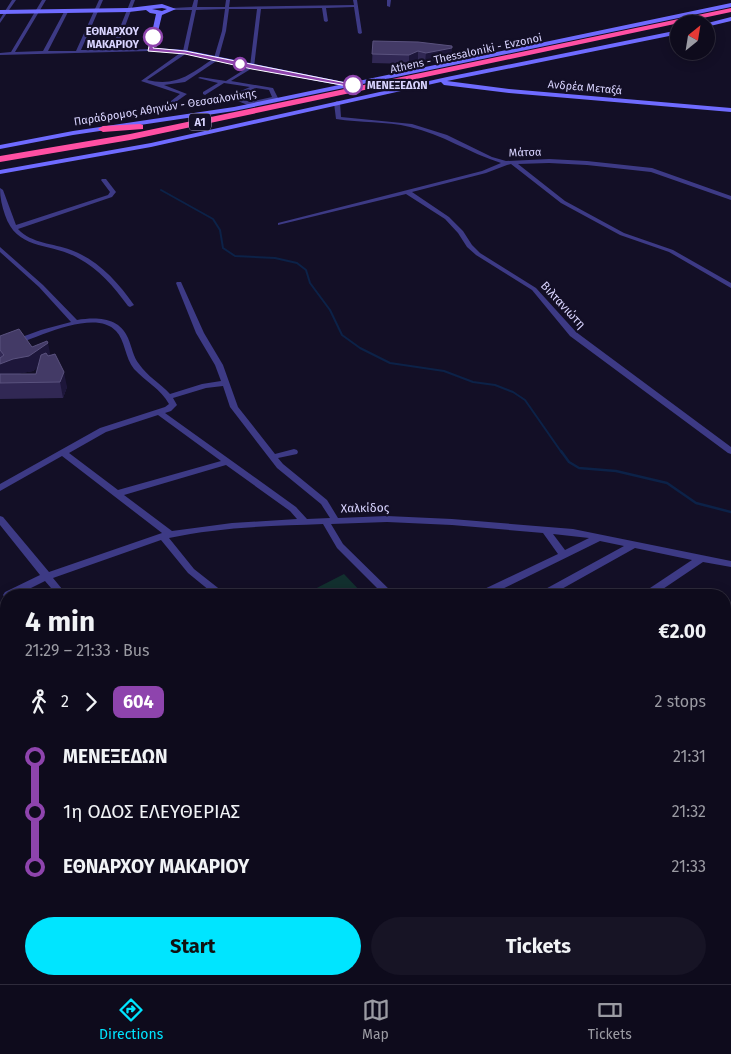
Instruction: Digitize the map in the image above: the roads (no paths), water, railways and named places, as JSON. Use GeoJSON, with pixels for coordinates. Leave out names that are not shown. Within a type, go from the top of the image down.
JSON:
{"type":"FeatureCollection","features":[{"type":"Feature","properties":{"kind":"highway","name":"Athens - Thessaloniki - Evzonoi"},"geometry":{"type":"LineString","coordinates":[[0,169],[601,40],[729,7]]}},
{"type":"Feature","properties":{"kind":"highway"},"geometry":{"type":"LineString","coordinates":[[601,40],[715,8]]}},
{"type":"Feature","properties":{"kind":"highway"},"geometry":{"type":"LineString","coordinates":[[715,21],[731,19]]}},
{"type":"Feature","properties":{"kind":"highway"},"geometry":{"type":"LineString","coordinates":[[601,40],[670,31]]}},
{"type":"Feature","properties":{"kind":"highway","name":"Athens - Thessaloniki - Evzonoi"},"geometry":{"type":"LineString","coordinates":[[0,159],[130,136],[274,102],[601,40]]}},
{"type":"Feature","properties":{"kind":"highway"},"geometry":{"type":"LineString","coordinates":[[102,129],[166,123],[274,102]]}},
{"type":"Feature","properties":{"kind":"main road"},"geometry":{"type":"LineString","coordinates":[[274,102],[715,8],[729,7],[731,1]]}},
{"type":"Feature","properties":{"kind":"main road"},"geometry":{"type":"LineString","coordinates":[[3,12],[149,9],[163,3],[173,9]]}},
{"type":"Feature","properties":{"kind":"main road"},"geometry":{"type":"LineString","coordinates":[[149,9],[152,12],[159,13],[173,9]]}},
{"type":"Feature","properties":{"kind":"main road"},"geometry":{"type":"LineString","coordinates":[[159,13],[150,50],[185,52],[252,67],[353,85]]}},
{"type":"Feature","properties":{"kind":"main road"},"geometry":{"type":"LineString","coordinates":[[718,22],[731,19]]}},
{"type":"Feature","properties":{"kind":"main road"},"geometry":{"type":"LineString","coordinates":[[715,23],[731,19]]}},
{"type":"Feature","properties":{"kind":"main road"},"geometry":{"type":"LineString","coordinates":[[0,169],[142,147],[670,32]]}},
{"type":"Feature","properties":{"kind":"main road","name":"Ανδρέα Μεταξά"},"geometry":{"type":"LineString","coordinates":[[437,82],[519,92],[731,110]]}},
{"type":"Feature","properties":{"kind":"main road","name":"Παράδρομος Αθηνών - Θεσσαλονίκης"},"geometry":{"type":"LineString","coordinates":[[0,147],[102,129]]}},
{"type":"Feature","properties":{"kind":"street"},"geometry":{"type":"LineString","coordinates":[[0,22],[3,12],[14,0]]}},
{"type":"Feature","properties":{"kind":"street"},"geometry":{"type":"LineString","coordinates":[[12,54],[44,0]]}},
{"type":"Feature","properties":{"kind":"street"},"geometry":{"type":"LineString","coordinates":[[78,52],[101,0]]}},
{"type":"Feature","properties":{"kind":"street"},"geometry":{"type":"LineString","coordinates":[[113,51],[133,0]]}},
{"type":"Feature","properties":{"kind":"street"},"geometry":{"type":"LineString","coordinates":[[196,0],[185,52],[144,80],[146,83],[160,84],[183,81],[216,59],[228,0]]}},
{"type":"Feature","properties":{"kind":"street"},"geometry":{"type":"LineString","coordinates":[[355,0],[360,33]]}},
{"type":"Feature","properties":{"kind":"street"},"geometry":{"type":"LineString","coordinates":[[389,0],[389,6]]}},
{"type":"Feature","properties":{"kind":"street"},"geometry":{"type":"LineString","coordinates":[[173,9],[356,6]]}},
{"type":"Feature","properties":{"kind":"street"},"geometry":{"type":"LineString","coordinates":[[324,7],[326,21]]}},
{"type":"Feature","properties":{"kind":"street"},"geometry":{"type":"LineString","coordinates":[[205,93],[252,67],[259,8]]}},
{"type":"Feature","properties":{"kind":"street"},"geometry":{"type":"LineString","coordinates":[[45,53],[66,12]]}},
{"type":"Feature","properties":{"kind":"street"},"geometry":{"type":"LineString","coordinates":[[0,54],[150,50]]}},
{"type":"Feature","properties":{"kind":"street"},"geometry":{"type":"LineString","coordinates":[[200,78],[225,82],[255,87],[273,90],[274,102],[250,104],[236,99],[238,94],[255,87]]}},
{"type":"Feature","properties":{"kind":"street"},"geometry":{"type":"LineString","coordinates":[[160,84],[184,94],[173,102]]}},
{"type":"Feature","properties":{"kind":"street","name":"Μάτσα"},"geometry":{"type":"LineString","coordinates":[[337,103],[338,118],[410,125],[445,136],[490,158],[506,163],[549,161],[630,166],[666,174],[731,198]]}},
{"type":"Feature","properties":{"kind":"street"},"geometry":{"type":"LineString","coordinates":[[280,224],[484,172],[506,163]]}},
{"type":"Feature","properties":{"kind":"street"},"geometry":{"type":"LineString","coordinates":[[514,164],[563,202],[622,234],[671,251],[731,286]]}},
{"type":"Feature","properties":{"kind":"street"},"geometry":{"type":"LineString","coordinates":[[14,228],[110,196],[113,192],[104,180]]}},
{"type":"Feature","properties":{"kind":"street"},"geometry":{"type":"LineString","coordinates":[[0,190],[14,228],[30,240],[72,252],[90,262],[121,291],[130,305]]}},
{"type":"Feature","properties":{"kind":"street","name":"Βιλτανιώτη"},"geometry":{"type":"LineString","coordinates":[[406,191],[447,218],[461,232],[469,246],[478,254],[534,289],[573,334],[731,451]]}},
{"type":"Feature","properties":{"kind":"street"},"geometry":{"type":"LineString","coordinates":[[0,249],[41,286],[75,322]]}},
{"type":"Feature","properties":{"kind":"street"},"geometry":{"type":"LineString","coordinates":[[179,283],[200,333],[218,365],[234,407],[288,474],[324,502],[336,521]]}},
{"type":"Feature","properties":{"kind":"street"},"geometry":{"type":"LineString","coordinates":[[0,348],[75,322],[98,321],[110,323],[119,329],[135,364],[171,401]]}},
{"type":"Feature","properties":{"kind":"street"},"geometry":{"type":"LineString","coordinates":[[0,488],[103,430],[159,412],[171,401],[205,386],[225,383]]}},
{"type":"Feature","properties":{"kind":"street"},"geometry":{"type":"LineString","coordinates":[[159,412],[293,509],[305,522]]}},
{"type":"Feature","properties":{"kind":"street"},"geometry":{"type":"LineString","coordinates":[[62,452],[119,493],[166,535],[191,571],[214,589]]}},
{"type":"Feature","properties":{"kind":"street"},"geometry":{"type":"LineString","coordinates":[[273,457],[294,452]]}},
{"type":"Feature","properties":{"kind":"street"},"geometry":{"type":"LineString","coordinates":[[119,493],[227,462]]}},
{"type":"Feature","properties":{"kind":"street"},"geometry":{"type":"LineString","coordinates":[[0,519],[57,589]]}},
{"type":"Feature","properties":{"kind":"street","name":"Χαλκίδος"},"geometry":{"type":"LineString","coordinates":[[20,589],[47,576],[166,535],[232,526],[325,521],[387,519],[546,530],[600,536],[700,559],[731,564]]}},
{"type":"Feature","properties":{"kind":"street"},"geometry":{"type":"LineString","coordinates":[[325,521],[340,546],[384,589]]}},
{"type":"Feature","properties":{"kind":"street"},"geometry":{"type":"LineString","coordinates":[[546,530],[563,554]]}},
{"type":"Feature","properties":{"kind":"street"},"geometry":{"type":"LineString","coordinates":[[493,589],[600,536]]}},
{"type":"Feature","properties":{"kind":"street"},"geometry":{"type":"LineString","coordinates":[[555,589],[634,544]]}},
{"type":"Feature","properties":{"kind":"street"},"geometry":{"type":"LineString","coordinates":[[659,589],[700,559]]}},
{"type":"Feature","properties":{"kind":"waterway"},"geometry":{"type":"LineString","coordinates":[[161,190],[213,219],[220,230],[223,248],[235,256],[275,258],[297,263],[306,270],[310,283],[330,310],[342,335],[360,348],[390,363],[444,371],[473,382],[495,385],[513,392],[525,400],[562,453]]}},
{"type":"Feature","properties":{"kind":"waterway"},"geometry":{"type":"LineString","coordinates":[[561,451],[569,462],[579,468],[616,471],[667,483],[696,503],[731,512]]}},
{"type":"Feature","properties":{"kind":"place","name":"ΕΘΝΑΡΧΟΥ ΜΑΚΑΡΙΟΥ"},"geometry":{"type":"Point","coordinates":[153,37]}},
{"type":"Feature","properties":{"kind":"place","name":"ΜΕΝΕΞΕΔΩΝ"},"geometry":{"type":"Point","coordinates":[353,85]}}]}
